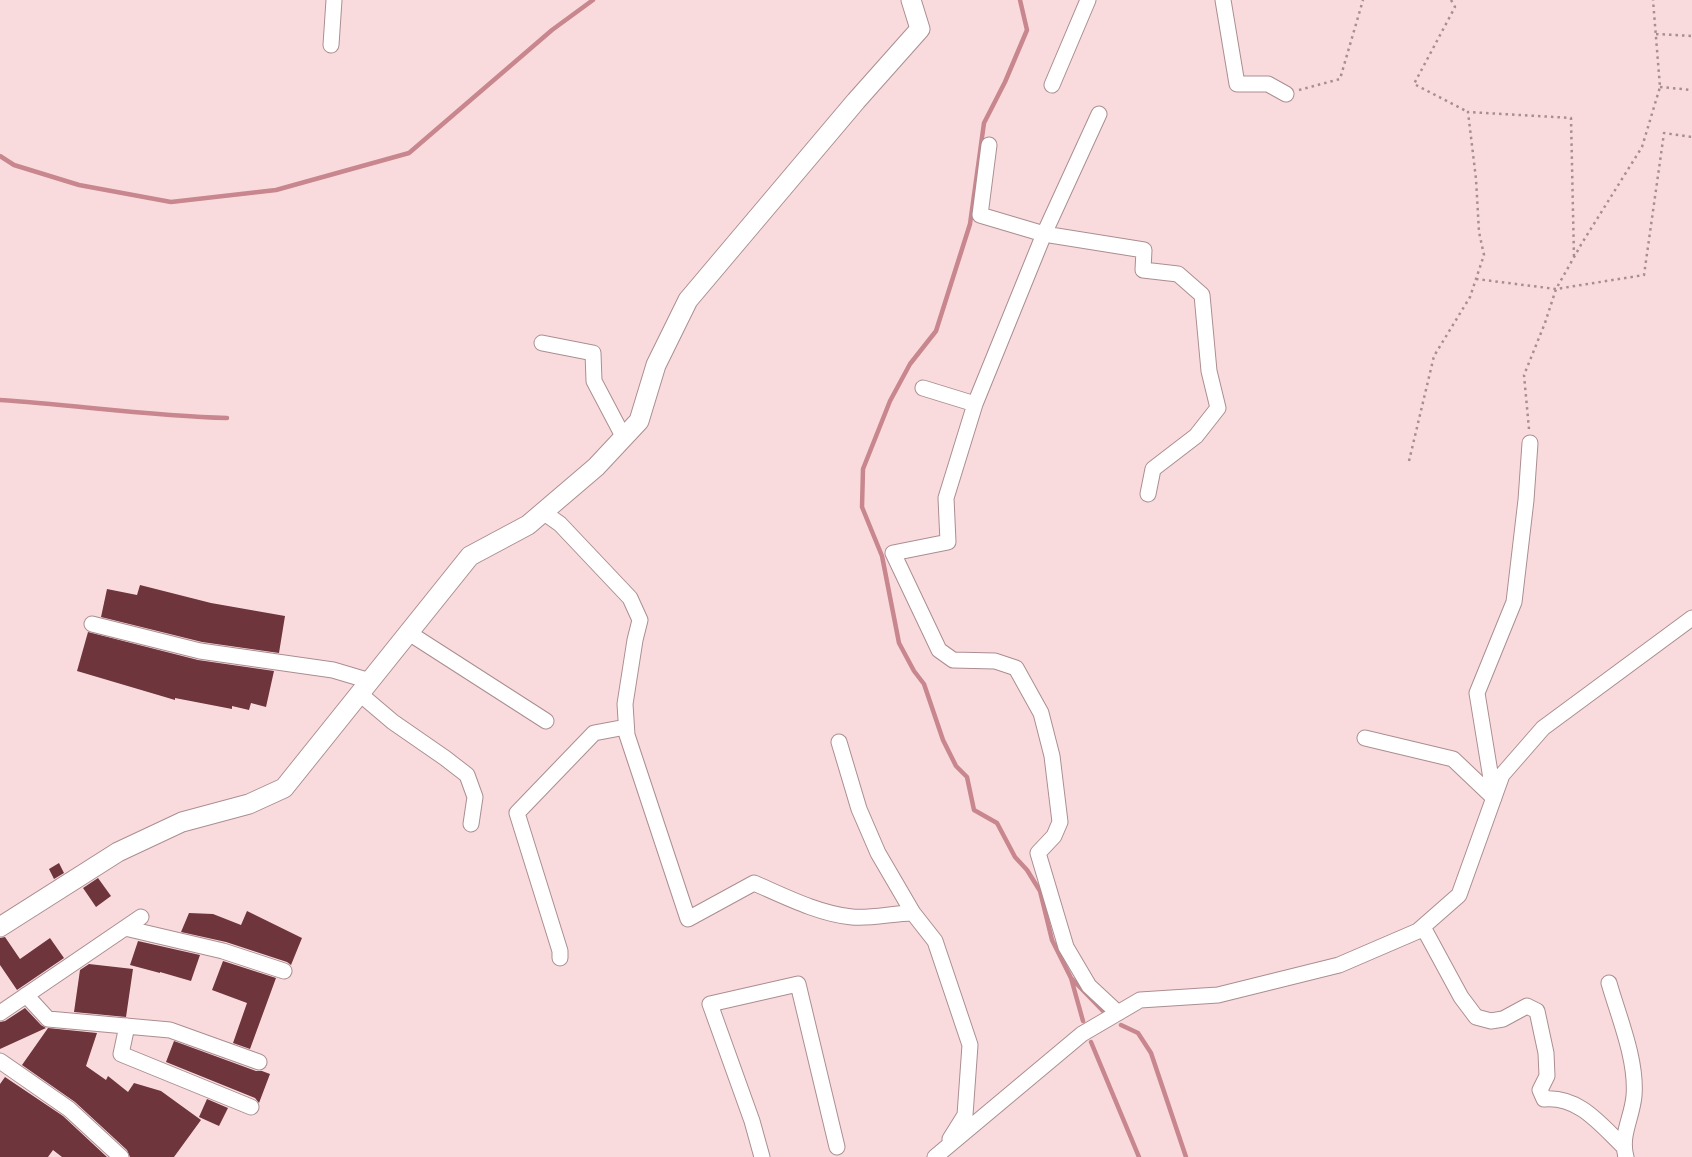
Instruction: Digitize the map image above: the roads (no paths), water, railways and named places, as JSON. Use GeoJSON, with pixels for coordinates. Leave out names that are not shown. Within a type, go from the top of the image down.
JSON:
{"type":"FeatureCollection","features":[{"type":"Feature","properties":{"kind":"street"},"geometry":{"type":"LineString","coordinates":[[331,45],[334,0]]}},
{"type":"Feature","properties":{"kind":"street"},"geometry":{"type":"LineString","coordinates":[[0,927],[118,852],[182,822],[249,804],[284,788],[470,556],[528,525],[596,467],[639,421],[656,365],[688,300],[856,101],[920,30],[911,0]]}},
{"type":"Feature","properties":{"kind":"street"},"geometry":{"type":"LineString","coordinates":[[1052,85],[1088,0]]}},
{"type":"Feature","properties":{"kind":"street"},"geometry":{"type":"LineString","coordinates":[[1223,0],[1237,84],[1268,84],[1286,94]]}},
{"type":"Feature","properties":{"kind":"street"},"geometry":{"type":"LineString","coordinates":[[1099,114],[1044,234],[976,404],[946,498],[948,542],[892,553],[939,650],[953,660],[995,662],[1016,668],[1041,713],[1052,756],[1060,822],[1054,836],[1038,853],[1066,947],[1090,986],[1118,1013]]}},
{"type":"Feature","properties":{"kind":"street"},"geometry":{"type":"LineString","coordinates":[[989,145],[980,215],[1044,234],[1144,250],[1143,270],[1178,274],[1202,295],[1209,371],[1218,408],[1196,436],[1153,469],[1148,494]]}},
{"type":"Feature","properties":{"kind":"street"},"geometry":{"type":"LineString","coordinates":[[542,343],[593,353],[594,382],[624,438]]}},
{"type":"Feature","properties":{"kind":"street"},"geometry":{"type":"LineString","coordinates":[[923,388],[976,404]]}},
{"type":"Feature","properties":{"kind":"street"},"geometry":{"type":"LineString","coordinates":[[1494,798],[1476,693],[1514,602],[1526,500],[1530,443]]}},
{"type":"Feature","properties":{"kind":"street"},"geometry":{"type":"LineString","coordinates":[[543,512],[560,524],[630,598],[640,620],[625,704],[627,735],[688,919],[754,882],[790,899],[828,912],[852,917],[914,913]]}},
{"type":"Feature","properties":{"kind":"street"},"geometry":{"type":"LineString","coordinates":[[938,1155],[1082,1034],[1140,1000],[1218,995],[1338,965],[1418,931],[1459,895],[1502,775],[1543,728],[1692,618]]}},
{"type":"Feature","properties":{"kind":"street"},"geometry":{"type":"LineString","coordinates":[[92,624],[200,651],[333,670],[365,688],[393,722],[467,775],[475,797],[471,824]]}},
{"type":"Feature","properties":{"kind":"street"},"geometry":{"type":"LineString","coordinates":[[409,633],[546,721]]}},
{"type":"Feature","properties":{"kind":"street"},"geometry":{"type":"LineString","coordinates":[[560,958],[517,813],[594,733],[626,727]]}},
{"type":"Feature","properties":{"kind":"street"},"geometry":{"type":"LineString","coordinates":[[1364,738],[1453,760],[1494,798]]}},
{"type":"Feature","properties":{"kind":"street"},"geometry":{"type":"LineString","coordinates":[[839,742],[859,809],[878,854],[914,913],[936,941],[970,1045],[965,1115],[938,1155]]}},
{"type":"Feature","properties":{"kind":"street"},"geometry":{"type":"LineString","coordinates":[[0,1013],[141,917]]}},
{"type":"Feature","properties":{"kind":"street"},"geometry":{"type":"LineString","coordinates":[[1423,927],[1462,997],[1476,1017],[1491,1021],[1503,1019],[1527,1006],[1536,1011],[1546,1053],[1547,1076],[1540,1090],[1544,1099],[1554,1098],[1570,1101],[1596,1120],[1625,1152]]}},
{"type":"Feature","properties":{"kind":"street"},"geometry":{"type":"LineString","coordinates":[[125,928],[223,951],[284,971]]}},
{"type":"Feature","properties":{"kind":"street"},"geometry":{"type":"LineString","coordinates":[[1609,983],[1632,1065],[1634,1097],[1625,1152]]}},
{"type":"Feature","properties":{"kind":"street"},"geometry":{"type":"LineString","coordinates":[[762,1157],[752,1121],[710,1004],[798,984],[837,1147]]}},
{"type":"Feature","properties":{"kind":"street"},"geometry":{"type":"LineString","coordinates":[[26,995],[48,1019],[170,1030],[259,1062]]}},
{"type":"Feature","properties":{"kind":"street"},"geometry":{"type":"LineString","coordinates":[[128,1026],[121,1054],[251,1107]]}},
{"type":"Feature","properties":{"kind":"street"},"geometry":{"type":"LineString","coordinates":[[0,1061],[69,1109],[122,1157]]}},
{"type":"Feature","properties":{"kind":"waterway"},"geometry":{"type":"LineString","coordinates":[[0,156],[14,165],[79,185],[171,202],[276,190],[409,153],[552,30],[593,0]]}},
{"type":"Feature","properties":{"kind":"waterway"},"geometry":{"type":"LineString","coordinates":[[1020,0],[1027,30],[1005,82],[984,123],[970,224],[936,331],[910,364],[890,401],[863,469],[862,507],[882,556],[899,643],[914,671],[924,684],[943,740],[956,766],[967,777],[974,810],[997,823],[1015,857],[1027,870],[1040,891],[1052,940],[1071,978],[1083,1021]]}},
{"type":"Feature","properties":{"kind":"waterway"},"geometry":{"type":"LineString","coordinates":[[0,400],[170,415],[227,418]]}},
{"type":"Feature","properties":{"kind":"waterway"},"geometry":{"type":"LineString","coordinates":[[1072,979],[1104,1012]]}},
{"type":"Feature","properties":{"kind":"waterway"},"geometry":{"type":"LineString","coordinates":[[1121,1025],[1138,1033],[1151,1053],[1186,1157]]}},
{"type":"Feature","properties":{"kind":"waterway"},"geometry":{"type":"LineString","coordinates":[[1091,1042],[1139,1157]]}}]}
